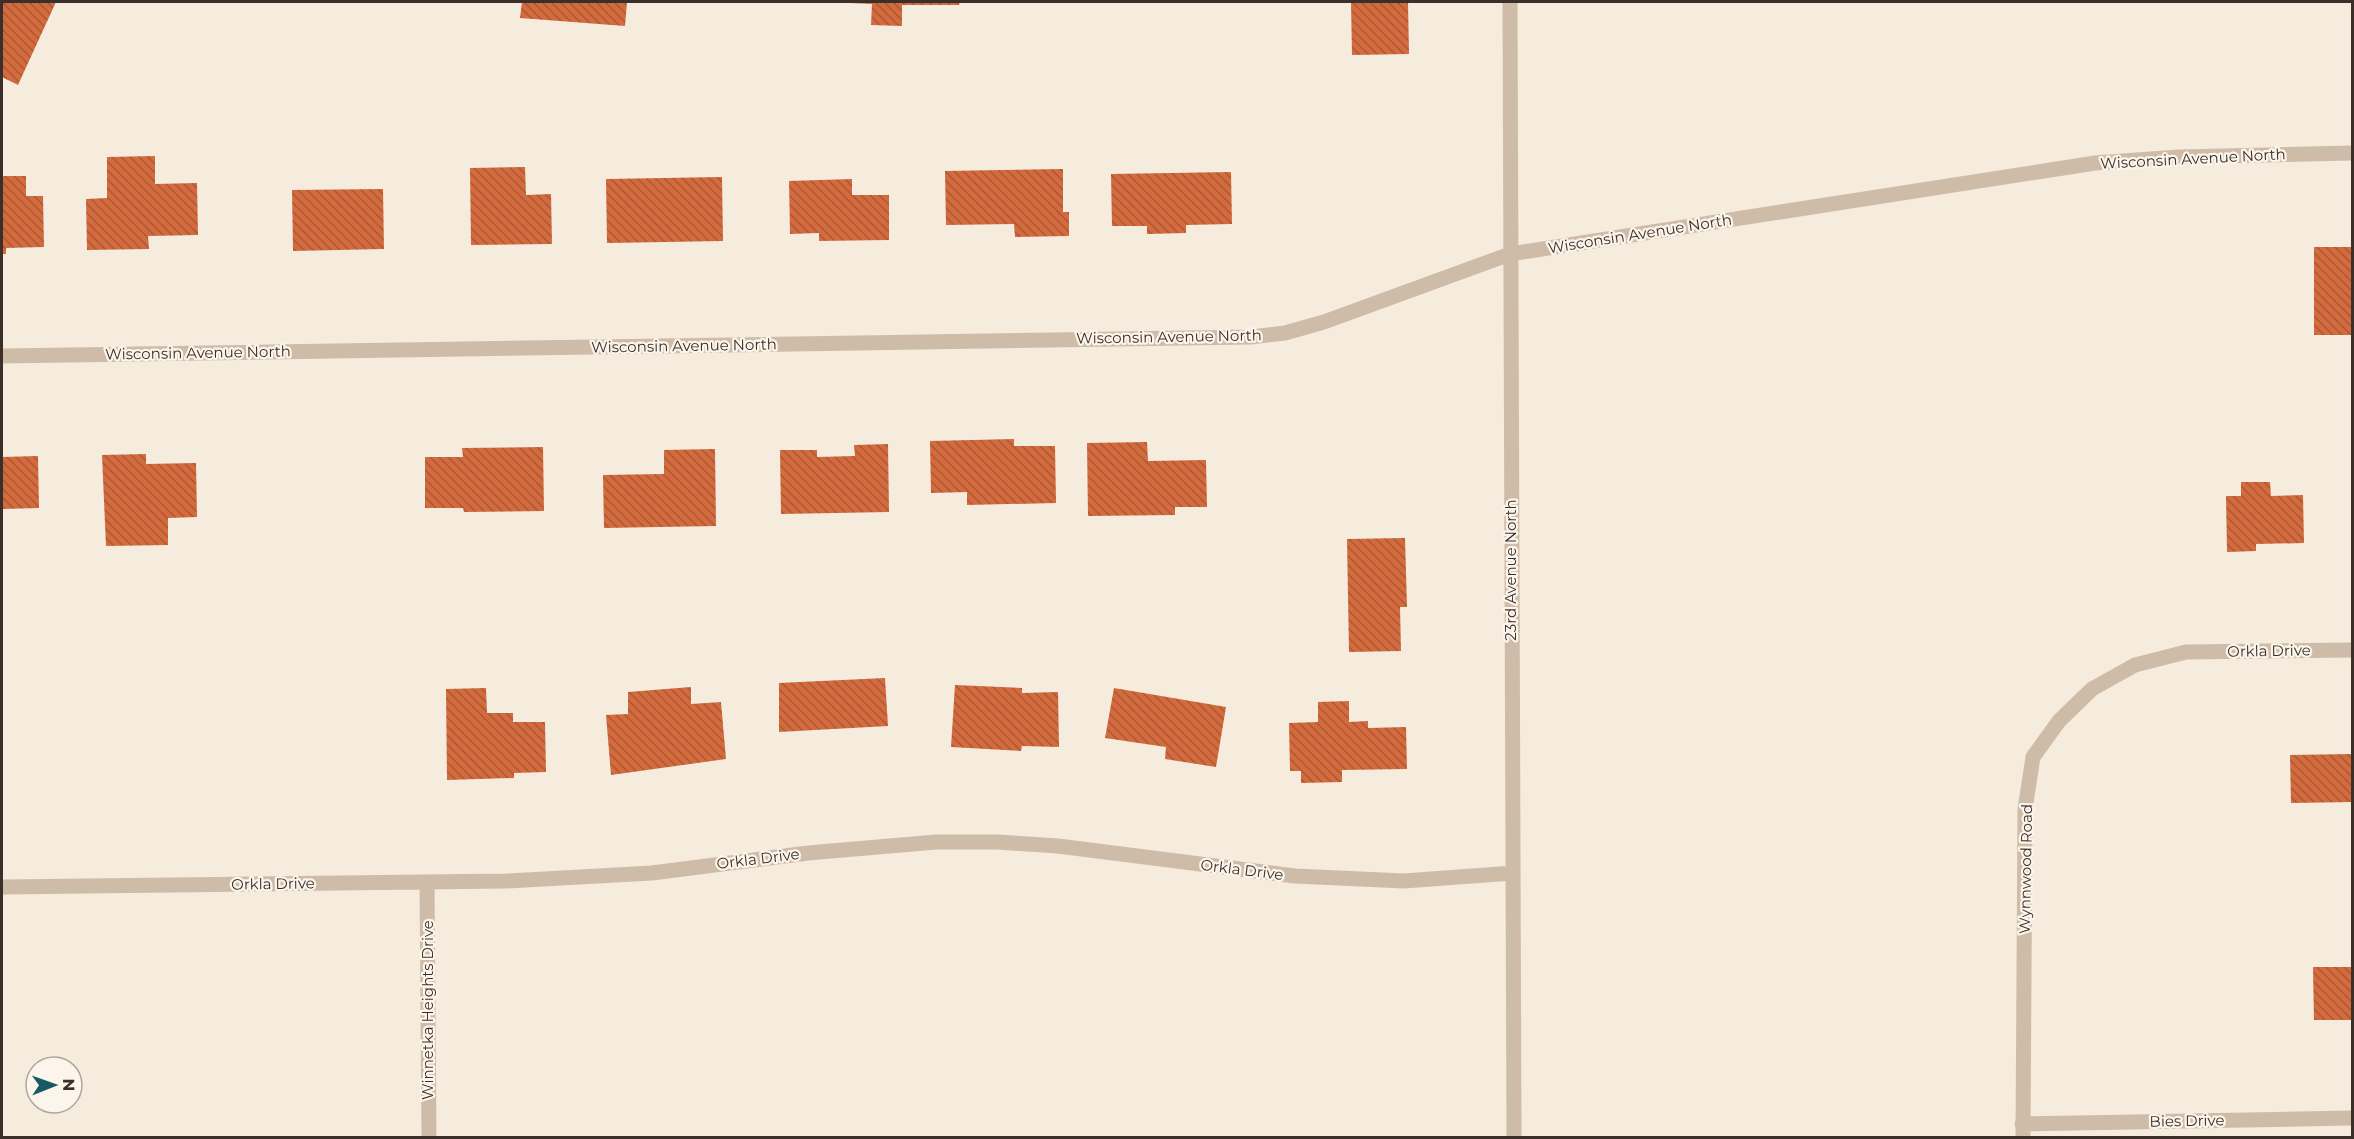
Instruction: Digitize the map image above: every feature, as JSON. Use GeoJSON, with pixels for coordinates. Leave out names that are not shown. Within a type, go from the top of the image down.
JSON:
{"type":"FeatureCollection","features":[{"type":"Feature","properties":{"kind":"street","name":"23rd Avenue North"},"geometry":{"type":"LineString","coordinates":[[1510,2],[1514,1137]]}},
{"type":"Feature","properties":{"kind":"street","name":"Wisconsin Avenue North"},"geometry":{"type":"LineString","coordinates":[[2,356],[1251,337],[1285,333],[1324,322],[1510,254],[2095,163],[2179,157],[2352,153]]}},
{"type":"Feature","properties":{"kind":"street","name":"Orkla Drive"},"geometry":{"type":"LineString","coordinates":[[2186,652],[2352,650]]}},
{"type":"Feature","properties":{"kind":"street","name":"Wynnwood Road"},"geometry":{"type":"LineString","coordinates":[[2023,1131],[2025,809],[2033,757],[2059,721],[2092,689],[2135,664],[2186,652]]}},
{"type":"Feature","properties":{"kind":"street","name":"Orkla Drive"},"geometry":{"type":"LineString","coordinates":[[2,887],[506,881],[652,873],[808,853],[936,842],[997,842],[1058,846],[1306,877],[1404,881],[1513,873]]}},
{"type":"Feature","properties":{"kind":"street","name":"Winnetka Heights Drive"},"geometry":{"type":"LineString","coordinates":[[427,882],[429,1137]]}},
{"type":"Feature","properties":{"kind":"street","name":"Bies Drive"},"geometry":{"type":"LineString","coordinates":[[2023,1131],[2352,1118]]}},
{"type":"Feature","properties":{"kind":"building"},"geometry":{"type":"Polygon","coordinates":[[[2,2],[56,2],[18,85],[2,77],[2,2]]]}},
{"type":"Feature","properties":{"kind":"building"},"geometry":{"type":"Polygon","coordinates":[[[522,2],[627,2],[625,26],[520,18],[522,2]]]}},
{"type":"Feature","properties":{"kind":"building"},"geometry":{"type":"Polygon","coordinates":[[[849,2],[960,2],[959,5],[902,5],[902,26],[871,25],[872,4],[849,2]]]}},
{"type":"Feature","properties":{"kind":"building"},"geometry":{"type":"Polygon","coordinates":[[[1351,2],[1408,2],[1409,54],[1352,55],[1351,2]]]}},
{"type":"Feature","properties":{"kind":"building"},"geometry":{"type":"Polygon","coordinates":[[[155,156],[155,184],[197,183],[198,235],[148,236],[149,249],[87,250],[86,199],[107,198],[107,157],[155,156]]]}},
{"type":"Feature","properties":{"kind":"building"},"geometry":{"type":"Polygon","coordinates":[[[525,167],[526,195],[551,194],[552,244],[471,245],[470,168],[525,167]]]}},
{"type":"Feature","properties":{"kind":"building"},"geometry":{"type":"Polygon","coordinates":[[[1063,169],[1063,212],[1069,212],[1069,236],[1015,237],[1014,224],[946,225],[945,171],[1063,169]]]}},
{"type":"Feature","properties":{"kind":"building"},"geometry":{"type":"Polygon","coordinates":[[[1231,172],[1232,224],[1186,225],[1186,233],[1147,234],[1147,226],[1112,226],[1111,174],[1231,172]]]}},
{"type":"Feature","properties":{"kind":"building"},"geometry":{"type":"Polygon","coordinates":[[[2,176],[26,176],[26,196],[43,196],[44,247],[6,248],[6,254],[2,254],[2,176]]]}},
{"type":"Feature","properties":{"kind":"building"},"geometry":{"type":"Polygon","coordinates":[[[722,177],[723,241],[607,243],[606,179],[722,177]]]}},
{"type":"Feature","properties":{"kind":"building"},"geometry":{"type":"Polygon","coordinates":[[[852,179],[852,195],[889,195],[889,240],[819,241],[819,233],[790,234],[789,181],[852,179]]]}},
{"type":"Feature","properties":{"kind":"building"},"geometry":{"type":"Polygon","coordinates":[[[383,189],[384,249],[293,251],[292,190],[383,189]]]}},
{"type":"Feature","properties":{"kind":"building"},"geometry":{"type":"Polygon","coordinates":[[[2314,247],[2352,247],[2352,335],[2314,335],[2314,247]]]}},
{"type":"Feature","properties":{"kind":"building"},"geometry":{"type":"Polygon","coordinates":[[[1014,439],[1014,446],[1055,446],[1056,503],[967,505],[967,492],[931,493],[930,441],[1014,439]]]}},
{"type":"Feature","properties":{"kind":"building"},"geometry":{"type":"Polygon","coordinates":[[[1147,442],[1148,461],[1206,460],[1207,507],[1175,507],[1175,515],[1088,516],[1087,443],[1147,442]]]}},
{"type":"Feature","properties":{"kind":"building"},"geometry":{"type":"Polygon","coordinates":[[[888,444],[889,512],[781,514],[780,450],[817,450],[817,457],[855,456],[854,445],[888,444]]]}},
{"type":"Feature","properties":{"kind":"building"},"geometry":{"type":"Polygon","coordinates":[[[543,447],[544,511],[464,512],[463,508],[425,508],[425,457],[463,457],[462,448],[543,447]]]}},
{"type":"Feature","properties":{"kind":"building"},"geometry":{"type":"Polygon","coordinates":[[[715,449],[716,526],[604,528],[603,475],[664,474],[664,450],[715,449]]]}},
{"type":"Feature","properties":{"kind":"building"},"geometry":{"type":"Polygon","coordinates":[[[146,454],[146,464],[196,463],[197,517],[168,518],[168,545],[106,546],[102,455],[146,454]]]}},
{"type":"Feature","properties":{"kind":"building"},"geometry":{"type":"Polygon","coordinates":[[[38,456],[39,508],[2,509],[2,457],[38,456]]]}},
{"type":"Feature","properties":{"kind":"building"},"geometry":{"type":"Polygon","coordinates":[[[2241,482],[2270,482],[2271,496],[2303,495],[2304,543],[2256,544],[2256,551],[2227,552],[2226,496],[2241,496],[2241,482]]]}},
{"type":"Feature","properties":{"kind":"building"},"geometry":{"type":"Polygon","coordinates":[[[1405,538],[1407,607],[1400,607],[1401,651],[1349,652],[1347,539],[1405,538]]]}},
{"type":"Feature","properties":{"kind":"building"},"geometry":{"type":"Polygon","coordinates":[[[885,678],[888,726],[779,732],[779,683],[885,678]]]}},
{"type":"Feature","properties":{"kind":"building"},"geometry":{"type":"Polygon","coordinates":[[[955,685],[1022,688],[1022,693],[1058,692],[1059,747],[1022,746],[1021,751],[951,747],[955,685]]]}},
{"type":"Feature","properties":{"kind":"building"},"geometry":{"type":"Polygon","coordinates":[[[691,687],[691,704],[721,702],[726,759],[611,775],[606,715],[628,714],[628,692],[691,687]]]}},
{"type":"Feature","properties":{"kind":"building"},"geometry":{"type":"Polygon","coordinates":[[[486,688],[487,713],[513,713],[513,722],[545,722],[546,772],[514,773],[514,778],[447,780],[446,689],[486,688]]]}},
{"type":"Feature","properties":{"kind":"building"},"geometry":{"type":"Polygon","coordinates":[[[1114,688],[1226,707],[1216,767],[1165,759],[1166,747],[1105,738],[1114,688]]]}},
{"type":"Feature","properties":{"kind":"building"},"geometry":{"type":"Polygon","coordinates":[[[1349,701],[1349,722],[1368,721],[1368,728],[1406,727],[1407,769],[1342,770],[1342,782],[1301,783],[1301,771],[1290,771],[1289,723],[1318,722],[1318,702],[1349,701]]]}},
{"type":"Feature","properties":{"kind":"building"},"geometry":{"type":"Polygon","coordinates":[[[2352,754],[2352,802],[2291,803],[2290,755],[2352,754]]]}},
{"type":"Feature","properties":{"kind":"building"},"geometry":{"type":"Polygon","coordinates":[[[2313,967],[2352,967],[2352,1020],[2314,1020],[2313,967]]]}}]}
